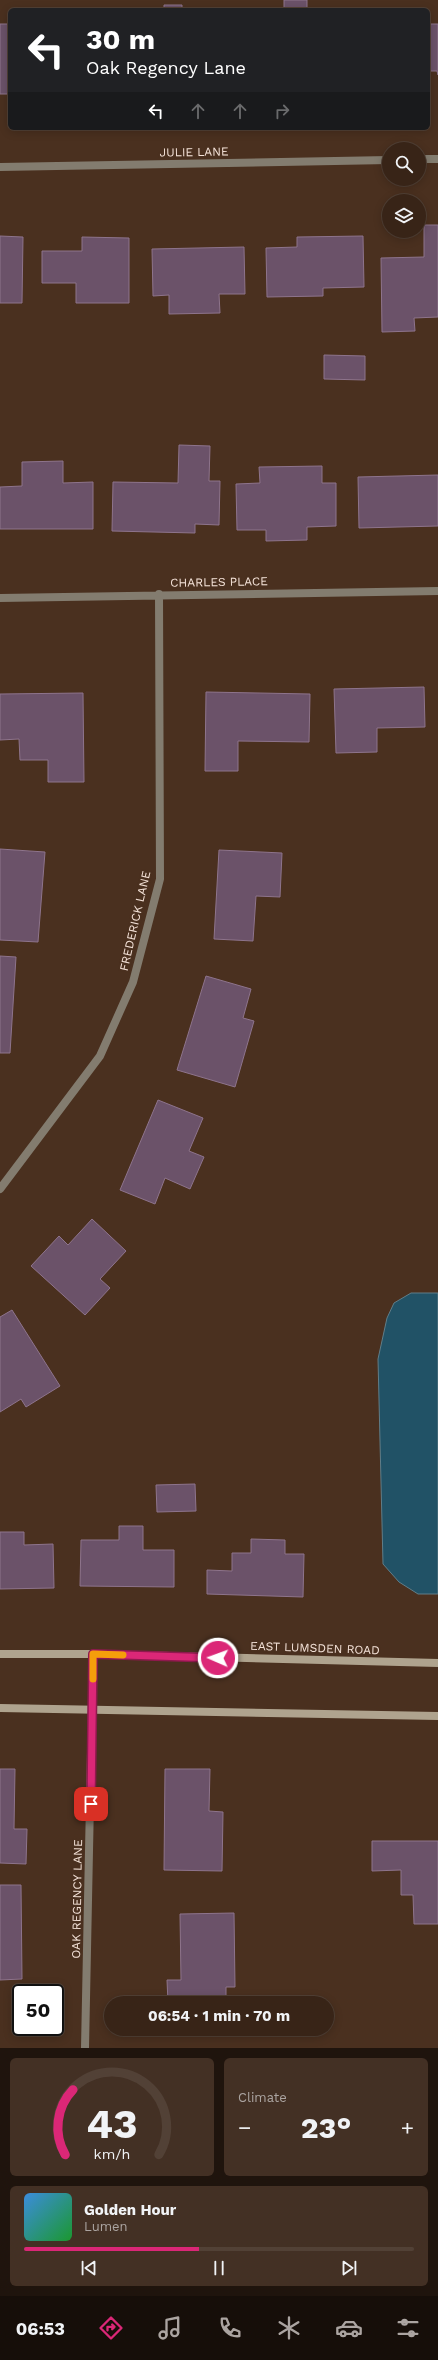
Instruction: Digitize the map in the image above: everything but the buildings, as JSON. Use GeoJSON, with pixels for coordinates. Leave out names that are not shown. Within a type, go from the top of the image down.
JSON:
{"type":"FeatureCollection","features":[{"type":"Feature","properties":{"kind":"main road","name":"EAST LUMSDEN ROAD"},"geometry":{"type":"LineString","coordinates":[[0,1654],[93,1654],[438,1663]]}},
{"type":"Feature","properties":{"kind":"main road"},"geometry":{"type":"LineString","coordinates":[[0,1708],[93,1708],[438,1716]]}},
{"type":"Feature","properties":{"kind":"street"},"geometry":{"type":"LineString","coordinates":[[426,159],[438,159]]}},
{"type":"Feature","properties":{"kind":"street","name":"JULIE LANE"},"geometry":{"type":"LineString","coordinates":[[0,167],[382,160]]}},
{"type":"Feature","properties":{"kind":"street","name":"CHARLES PLACE"},"geometry":{"type":"LineString","coordinates":[[0,598],[159,594],[438,591]]}},
{"type":"Feature","properties":{"kind":"street","name":"FREDERICK LANE"},"geometry":{"type":"LineString","coordinates":[[0,1189],[100,1056],[133,982],[160,878],[159,594]]}},
{"type":"Feature","properties":{"kind":"street","name":"OAK REGENCY LANE"},"geometry":{"type":"LineString","coordinates":[[85,2048],[93,1654]]}},
{"type":"Feature","properties":{"kind":"water"},"geometry":{"type":"Polygon","coordinates":[[[411,1293],[438,1293],[438,1594],[418,1594],[399,1582],[383,1564],[378,1359],[387,1318],[394,1303],[411,1293]]]}},
{"type":"Feature","properties":{"kind":"slow traffic"},"geometry":{"type":"LineString","coordinates":[[93,1679],[93,1654],[123,1655]]}},
{"type":"Feature","properties":{"kind":"route"},"geometry":{"type":"LineString","coordinates":[[91,1804],[93,1654],[218,1658]]}}]}
